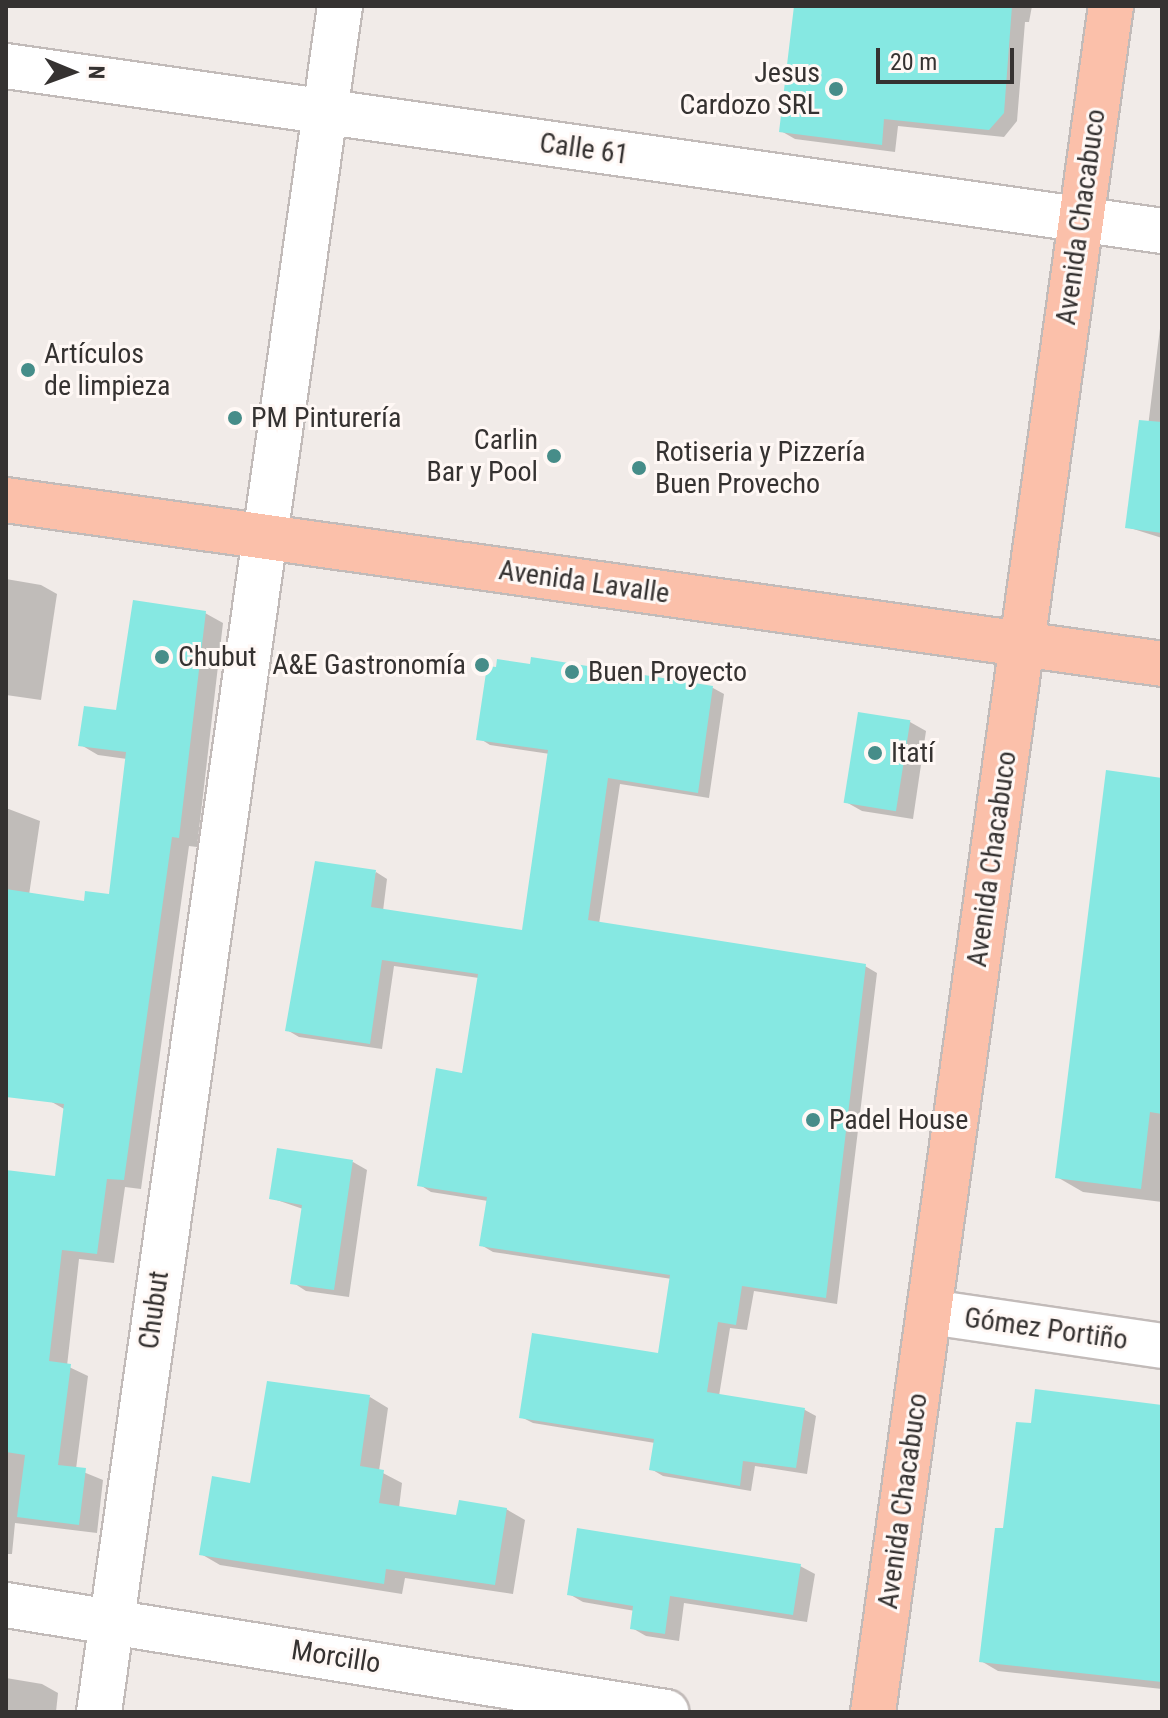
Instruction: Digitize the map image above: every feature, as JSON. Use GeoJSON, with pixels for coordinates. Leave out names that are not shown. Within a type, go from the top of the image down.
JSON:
{"type":"FeatureCollection","features":[{"type":"Feature","properties":{"kind":"main road","name":"Avenida Chacabuco"},"geometry":{"type":"LineString","coordinates":[[873,1712],[1111,6]]}},
{"type":"Feature","properties":{"kind":"main road","name":"Avenida Lavalle"},"geometry":{"type":"LineString","coordinates":[[6,500],[1162,664]]}},
{"type":"Feature","properties":{"kind":"street","name":"Chubut"},"geometry":{"type":"LineString","coordinates":[[99,1712],[262,536],[340,6]]}},
{"type":"Feature","properties":{"kind":"street","name":"Calle 61"},"geometry":{"type":"LineString","coordinates":[[6,66],[1162,231]]}},
{"type":"Feature","properties":{"kind":"street","name":"Gómez Portiño"},"geometry":{"type":"LineString","coordinates":[[930,1312],[1162,1346]]}},
{"type":"Feature","properties":{"kind":"street","name":"Morcillo"},"geometry":{"type":"LineString","coordinates":[[6,1605],[666,1712]]}},
{"type":"Feature","properties":{"kind":"building"},"geometry":{"type":"Polygon","coordinates":[[[794,6],[1012,6],[1004,113],[989,130],[884,119],[882,145],[779,132],[794,6]]]}},
{"type":"Feature","properties":{"kind":"building"},"geometry":{"type":"Polygon","coordinates":[[[1139,420],[1162,422],[1162,533],[1125,528],[1139,420]]]}},
{"type":"Feature","properties":{"kind":"building"},"geometry":{"type":"Polygon","coordinates":[[[133,600],[206,611],[179,838],[172,837],[124,1180],[107,1179],[97,1254],[62,1250],[49,1361],[71,1364],[58,1465],[86,1468],[79,1525],[17,1517],[25,1455],[6,1452],[6,1170],[55,1176],[64,1104],[6,1097],[6,889],[84,901],[85,891],[109,894],[126,752],[78,746],[84,706],[116,710],[133,600]]]}},
{"type":"Feature","properties":{"kind":"building"},"geometry":{"type":"Polygon","coordinates":[[[531,657],[713,686],[698,793],[608,778],[588,920],[866,964],[826,1298],[742,1286],[736,1325],[718,1322],[707,1392],[805,1408],[796,1468],[743,1461],[740,1486],[649,1470],[654,1439],[519,1418],[532,1333],[658,1353],[670,1275],[479,1246],[487,1197],[417,1186],[436,1068],[462,1073],[478,974],[382,960],[370,1044],[285,1031],[315,861],[376,870],[371,907],[522,930],[548,750],[476,740],[487,666],[496,667],[497,659],[530,664],[531,657]]]}},
{"type":"Feature","properties":{"kind":"building"},"geometry":{"type":"Polygon","coordinates":[[[858,712],[910,720],[896,811],[844,803],[858,712]]]}},
{"type":"Feature","properties":{"kind":"building"},"geometry":{"type":"Polygon","coordinates":[[[1106,770],[1162,778],[1162,1114],[1150,1112],[1141,1189],[1055,1178],[1106,770]]]}},
{"type":"Feature","properties":{"kind":"building"},"geometry":{"type":"Polygon","coordinates":[[[277,1148],[353,1160],[334,1290],[290,1284],[302,1205],[269,1199],[277,1148]]]}},
{"type":"Feature","properties":{"kind":"building"},"geometry":{"type":"Polygon","coordinates":[[[267,1381],[370,1395],[360,1466],[384,1470],[379,1503],[456,1515],[459,1500],[507,1508],[495,1585],[386,1569],[384,1584],[199,1555],[212,1476],[250,1483],[267,1381]]]}},
{"type":"Feature","properties":{"kind":"building"},"geometry":{"type":"Polygon","coordinates":[[[1035,1389],[1162,1405],[1162,1682],[979,1662],[995,1528],[1003,1528],[1016,1422],[1031,1423],[1035,1389]]]}},
{"type":"Feature","properties":{"kind":"building"},"geometry":{"type":"Polygon","coordinates":[[[577,1528],[801,1564],[793,1615],[670,1596],[665,1634],[630,1629],[633,1606],[567,1595],[577,1528]]]}},
{"type":"Feature","properties":{"kind":"place","name":"Jesus Cardozo SRL"},"geometry":{"type":"Point","coordinates":[836,89]}},
{"type":"Feature","properties":{"kind":"place","name":"Artículos de limpieza"},"geometry":{"type":"Point","coordinates":[28,370]}},
{"type":"Feature","properties":{"kind":"place","name":"PM Pinturería"},"geometry":{"type":"Point","coordinates":[235,418]}},
{"type":"Feature","properties":{"kind":"place","name":"Carlin Bar y Pool"},"geometry":{"type":"Point","coordinates":[554,456]}},
{"type":"Feature","properties":{"kind":"place","name":"Rotiseria y Pizzería Buen Provecho"},"geometry":{"type":"Point","coordinates":[639,468]}},
{"type":"Feature","properties":{"kind":"place","name":"Chubut"},"geometry":{"type":"Point","coordinates":[162,657]}},
{"type":"Feature","properties":{"kind":"place","name":"A&E Gastronomía"},"geometry":{"type":"Point","coordinates":[482,665]}},
{"type":"Feature","properties":{"kind":"place","name":"Buen Proyecto"},"geometry":{"type":"Point","coordinates":[572,672]}},
{"type":"Feature","properties":{"kind":"place","name":"Itatí"},"geometry":{"type":"Point","coordinates":[875,753]}},
{"type":"Feature","properties":{"kind":"place","name":"Padel House"},"geometry":{"type":"Point","coordinates":[813,1120]}}]}
